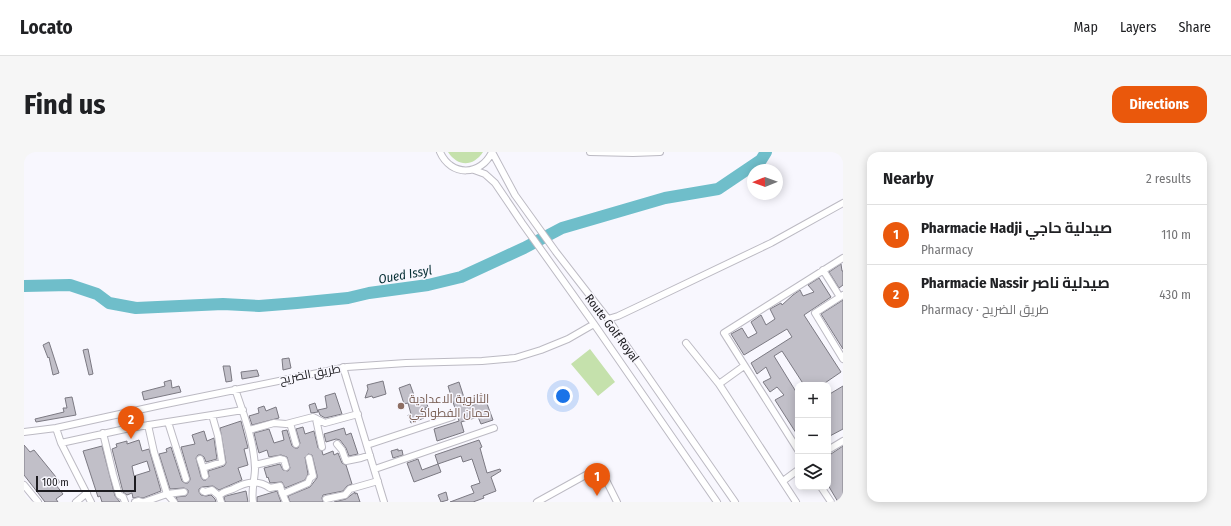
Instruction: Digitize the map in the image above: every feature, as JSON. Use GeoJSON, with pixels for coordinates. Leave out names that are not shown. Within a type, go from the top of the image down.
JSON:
{"type":"FeatureCollection","features":[{"type":"Feature","properties":{"kind":"street"},"geometry":{"type":"LineString","coordinates":[[440,152],[444,160],[450,166],[458,170],[466,171],[474,170],[485,163],[492,152]]}},
{"type":"Feature","properties":{"kind":"street","name":"Route Golf Royal"},"geometry":{"type":"LineString","coordinates":[[492,152],[509,186],[556,252],[608,319],[735,502]]}},
{"type":"Feature","properties":{"kind":"street"},"geometry":{"type":"LineString","coordinates":[[590,152],[656,152]]}},
{"type":"Feature","properties":{"kind":"street","name":"Route Golf Royal"},"geometry":{"type":"LineString","coordinates":[[474,170],[485,174],[492,179],[717,502]]}},
{"type":"Feature","properties":{"kind":"street"},"geometry":{"type":"LineString","coordinates":[[608,319],[618,316],[771,243],[843,203]]}},
{"type":"Feature","properties":{"kind":"street"},"geometry":{"type":"LineString","coordinates":[[795,445],[724,333],[843,258]]}},
{"type":"Feature","properties":{"kind":"street"},"geometry":{"type":"LineString","coordinates":[[823,270],[842,296],[815,313],[843,359]]}},
{"type":"Feature","properties":{"kind":"street","name":"طريق الضريح"},"geometry":{"type":"LineString","coordinates":[[24,432],[56,428],[343,367],[482,361],[515,358],[541,350],[568,339],[594,324]]}},
{"type":"Feature","properties":{"kind":"street"},"geometry":{"type":"LineString","coordinates":[[686,343],[719,384],[796,502]]}},
{"type":"Feature","properties":{"kind":"street"},"geometry":{"type":"LineString","coordinates":[[719,384],[744,366]]}},
{"type":"Feature","properties":{"kind":"street"},"geometry":{"type":"LineString","coordinates":[[343,367],[384,502]]}},
{"type":"Feature","properties":{"kind":"street"},"geometry":{"type":"LineString","coordinates":[[235,390],[252,441],[255,465],[253,502]]}},
{"type":"Feature","properties":{"kind":"street"},"geometry":{"type":"LineString","coordinates":[[61,443],[103,433],[242,410]]}},
{"type":"Feature","properties":{"kind":"street"},"geometry":{"type":"LineString","coordinates":[[249,430],[274,423],[290,423],[313,417],[325,424],[358,414]]}},
{"type":"Feature","properties":{"kind":"street"},"geometry":{"type":"LineString","coordinates":[[203,468],[222,462],[218,436],[212,415]]}},
{"type":"Feature","properties":{"kind":"street"},"geometry":{"type":"LineString","coordinates":[[367,445],[452,417]]}},
{"type":"Feature","properties":{"kind":"street"},"geometry":{"type":"LineString","coordinates":[[316,419],[322,446]]}},
{"type":"Feature","properties":{"kind":"street"},"geometry":{"type":"LineString","coordinates":[[168,422],[186,479]]}},
{"type":"Feature","properties":{"kind":"street"},"geometry":{"type":"LineString","coordinates":[[290,423],[296,444]]}},
{"type":"Feature","properties":{"kind":"street"},"geometry":{"type":"LineString","coordinates":[[148,425],[154,452],[167,494],[174,502]]}},
{"type":"Feature","properties":{"kind":"street"},"geometry":{"type":"LineString","coordinates":[[56,428],[61,443],[91,502]]}},
{"type":"Feature","properties":{"kind":"street"},"geometry":{"type":"LineString","coordinates":[[375,470],[494,428]]}},
{"type":"Feature","properties":{"kind":"street"},"geometry":{"type":"LineString","coordinates":[[103,433],[119,495],[123,497],[124,502]]}},
{"type":"Feature","properties":{"kind":"street"},"geometry":{"type":"LineString","coordinates":[[831,448],[843,441]]}},
{"type":"Feature","properties":{"kind":"street"},"geometry":{"type":"LineString","coordinates":[[337,444],[342,450],[346,461],[370,455]]}},
{"type":"Feature","properties":{"kind":"street"},"geometry":{"type":"LineString","coordinates":[[282,493],[309,482],[310,478],[313,476],[308,458]]}},
{"type":"Feature","properties":{"kind":"street"},"geometry":{"type":"LineString","coordinates":[[200,459],[205,476]]}},
{"type":"Feature","properties":{"kind":"street"},"geometry":{"type":"LineString","coordinates":[[255,465],[280,459],[284,460],[286,467]]}},
{"type":"Feature","properties":{"kind":"street"},"geometry":{"type":"LineString","coordinates":[[537,502],[593,470],[597,470],[602,472],[617,502]]}},
{"type":"Feature","properties":{"kind":"street"},"geometry":{"type":"LineString","coordinates":[[783,481],[795,472]]}},
{"type":"Feature","properties":{"kind":"street"},"geometry":{"type":"LineString","coordinates":[[220,499],[221,493],[253,481],[270,488],[280,486],[286,502]]}},
{"type":"Feature","properties":{"kind":"street"},"geometry":{"type":"LineString","coordinates":[[326,499],[345,495],[350,489],[378,481]]}},
{"type":"Feature","properties":{"kind":"street"},"geometry":{"type":"LineString","coordinates":[[24,485],[38,502]]}},
{"type":"Feature","properties":{"kind":"street"},"geometry":{"type":"LineString","coordinates":[[203,491],[205,492],[212,490],[220,499]]}},
{"type":"Feature","properties":{"kind":"street"},"geometry":{"type":"LineString","coordinates":[[823,490],[831,502]]}},
{"type":"Feature","properties":{"kind":"street"},"geometry":{"type":"LineString","coordinates":[[135,502],[143,502],[167,494],[184,492]]}},
{"type":"Feature","properties":{"kind":"street"},"geometry":{"type":"LineString","coordinates":[[76,502],[87,493]]}},
{"type":"Feature","properties":{"kind":"green space"},"geometry":{"type":"Polygon","coordinates":[[[448,152],[483,152],[479,157],[470,163],[461,163],[452,157],[448,152]]]}},
{"type":"Feature","properties":{"kind":"green space"},"geometry":{"type":"Polygon","coordinates":[[[590,349],[615,382],[598,396],[571,364],[590,349]]]}},
{"type":"Feature","properties":{"kind":"building"},"geometry":{"type":"Polygon","coordinates":[[[841,264],[843,271],[843,285],[839,288],[829,272],[841,264]]]}},
{"type":"Feature","properties":{"kind":"building"},"geometry":{"type":"Polygon","coordinates":[[[819,278],[831,297],[804,315],[841,372],[826,382],[802,382],[782,351],[774,356],[795,390],[795,431],[775,400],[784,395],[777,387],[770,392],[763,382],[771,378],[766,367],[757,374],[751,363],[792,337],[787,329],[744,355],[731,334],[742,328],[748,338],[757,333],[751,322],[761,315],[766,325],[775,319],[770,309],[781,303],[782,305],[800,290],[803,296],[814,292],[808,285],[819,278]]]}},
{"type":"Feature","properties":{"kind":"building"},"geometry":{"type":"Polygon","coordinates":[[[843,300],[843,349],[821,314],[843,300]]]}},
{"type":"Feature","properties":{"kind":"building"},"geometry":{"type":"Polygon","coordinates":[[[49,342],[59,373],[53,375],[49,357],[48,358],[43,345],[49,342]]]}},
{"type":"Feature","properties":{"kind":"building"},"geometry":{"type":"Polygon","coordinates":[[[88,349],[93,374],[89,375],[83,350],[88,349]]]}},
{"type":"Feature","properties":{"kind":"building"},"geometry":{"type":"Polygon","coordinates":[[[289,358],[291,368],[283,370],[282,359],[289,358]]]}},
{"type":"Feature","properties":{"kind":"building"},"geometry":{"type":"Polygon","coordinates":[[[223,366],[230,366],[232,381],[226,382],[223,366]]]}},
{"type":"Feature","properties":{"kind":"building"},"geometry":{"type":"Polygon","coordinates":[[[257,370],[259,376],[242,379],[241,372],[257,370]]]}},
{"type":"Feature","properties":{"kind":"building"},"geometry":{"type":"Polygon","coordinates":[[[171,380],[172,388],[179,386],[181,392],[144,400],[142,392],[165,386],[164,382],[171,380]]]}},
{"type":"Feature","properties":{"kind":"building"},"geometry":{"type":"Polygon","coordinates":[[[383,381],[386,394],[373,398],[372,396],[365,398],[368,389],[367,385],[383,381]]]}},
{"type":"Feature","properties":{"kind":"building"},"geometry":{"type":"Polygon","coordinates":[[[459,382],[467,407],[486,401],[493,420],[481,424],[478,417],[461,422],[464,432],[437,441],[434,429],[459,421],[448,386],[459,382]]]}},
{"type":"Feature","properties":{"kind":"building"},"geometry":{"type":"Polygon","coordinates":[[[410,384],[415,398],[424,397],[428,407],[425,408],[426,412],[422,413],[424,418],[411,423],[408,415],[411,414],[408,403],[404,404],[399,388],[410,384]]]}},
{"type":"Feature","properties":{"kind":"building"},"geometry":{"type":"Polygon","coordinates":[[[843,386],[843,429],[831,435],[831,418],[831,393],[843,386]]]}},
{"type":"Feature","properties":{"kind":"building"},"geometry":{"type":"Polygon","coordinates":[[[335,393],[342,414],[325,418],[320,415],[318,410],[327,408],[325,396],[335,393]]]}},
{"type":"Feature","properties":{"kind":"building"},"geometry":{"type":"Polygon","coordinates":[[[72,397],[76,415],[36,422],[35,419],[64,412],[63,408],[67,408],[65,398],[72,397]]]}},
{"type":"Feature","properties":{"kind":"building"},"geometry":{"type":"Polygon","coordinates":[[[315,403],[318,412],[311,413],[309,405],[315,403]]]}},
{"type":"Feature","properties":{"kind":"building"},"geometry":{"type":"Polygon","coordinates":[[[264,406],[266,411],[276,407],[279,418],[252,425],[249,416],[259,413],[258,408],[264,406]]]}},
{"type":"Feature","properties":{"kind":"building"},"geometry":{"type":"Polygon","coordinates":[[[241,421],[248,448],[244,449],[248,465],[238,468],[242,480],[219,490],[213,486],[202,487],[199,489],[201,495],[211,495],[216,502],[178,502],[176,497],[186,496],[188,490],[184,488],[170,489],[159,454],[167,452],[166,449],[171,447],[182,481],[188,483],[190,478],[181,447],[195,444],[192,435],[204,431],[207,441],[214,438],[217,459],[206,462],[204,457],[201,455],[198,455],[196,458],[201,477],[203,480],[206,480],[209,477],[208,471],[224,466],[226,463],[220,428],[241,421]]]}},
{"type":"Feature","properties":{"kind":"building"},"geometry":{"type":"Polygon","coordinates":[[[303,427],[305,434],[314,431],[318,448],[322,451],[323,455],[333,451],[334,455],[338,453],[342,463],[346,465],[352,484],[347,486],[343,491],[323,495],[323,502],[290,502],[288,496],[310,487],[317,478],[312,455],[308,454],[305,457],[308,474],[305,480],[285,488],[282,482],[270,483],[264,468],[280,464],[283,470],[288,471],[290,468],[287,457],[281,455],[269,457],[267,450],[259,453],[254,433],[269,429],[274,443],[284,440],[282,431],[287,430],[292,446],[298,448],[300,443],[296,429],[303,427]]]}},
{"type":"Feature","properties":{"kind":"building"},"geometry":{"type":"Polygon","coordinates":[[[344,428],[346,435],[351,433],[358,454],[349,456],[346,448],[340,440],[336,439],[326,442],[324,434],[344,428]]]}},
{"type":"Feature","properties":{"kind":"building"},"geometry":{"type":"Polygon","coordinates":[[[139,440],[142,451],[149,449],[161,491],[143,498],[133,498],[132,493],[127,495],[123,492],[112,449],[117,447],[116,444],[127,441],[127,444],[139,440]],[[147,461],[132,466],[134,476],[150,471],[147,461]]]}},
{"type":"Feature","properties":{"kind":"building"},"geometry":{"type":"Polygon","coordinates":[[[479,440],[482,447],[480,448],[487,473],[500,469],[501,471],[491,477],[496,491],[473,502],[450,502],[474,493],[471,486],[480,483],[472,459],[463,462],[461,456],[438,464],[435,455],[479,440]]]}},
{"type":"Feature","properties":{"kind":"building"},"geometry":{"type":"Polygon","coordinates":[[[24,445],[30,452],[34,450],[60,482],[56,485],[63,494],[56,499],[58,502],[45,502],[24,475],[24,445]]]}},
{"type":"Feature","properties":{"kind":"building"},"geometry":{"type":"Polygon","coordinates":[[[102,446],[115,496],[120,502],[102,502],[100,496],[98,497],[83,451],[102,446]]]}},
{"type":"Feature","properties":{"kind":"building"},"geometry":{"type":"Polygon","coordinates":[[[843,446],[843,502],[838,502],[831,490],[831,454],[843,446]]]}},
{"type":"Feature","properties":{"kind":"building"},"geometry":{"type":"Polygon","coordinates":[[[398,449],[398,451],[402,450],[403,455],[393,458],[391,451],[398,449]]]}},
{"type":"Feature","properties":{"kind":"building"},"geometry":{"type":"Polygon","coordinates":[[[418,459],[422,470],[438,464],[441,472],[414,482],[407,463],[418,459]]]}},
{"type":"Feature","properties":{"kind":"building"},"geometry":{"type":"Polygon","coordinates":[[[246,491],[248,502],[225,502],[224,497],[246,491]]]}},
{"type":"Feature","properties":{"kind":"building"},"geometry":{"type":"Polygon","coordinates":[[[277,491],[281,502],[257,502],[257,497],[277,491]]]}},
{"type":"Feature","properties":{"kind":"building"},"geometry":{"type":"Polygon","coordinates":[[[355,492],[355,494],[357,493],[360,502],[334,502],[346,499],[355,492]]]}},
{"type":"Feature","properties":{"kind":"building"},"geometry":{"type":"Polygon","coordinates":[[[446,492],[448,500],[441,502],[438,495],[446,492]]]}},
{"type":"Feature","properties":{"kind":"waterway","name":"Oued Issyl"},"geometry":{"type":"LineString","coordinates":[[24,286],[70,285],[97,294],[109,303],[136,308],[223,304],[259,306],[348,298],[369,293],[428,285],[461,277],[524,248],[562,228],[665,198],[718,189],[761,160],[766,152]]}},
{"type":"Feature","properties":{"kind":"place","name":"الثانوية الاعدادية حمان الفطواكي"},"geometry":{"type":"Point","coordinates":[401,406]}},
{"type":"Feature","properties":{"kind":"place","name":"Pharmacie Nassir صيدلية ناصر"},"geometry":{"type":"Point","coordinates":[131,439]}},
{"type":"Feature","properties":{"kind":"place","name":"Pharmacie Hadji صيدلية حاجي"},"geometry":{"type":"Point","coordinates":[597,496]}}]}
